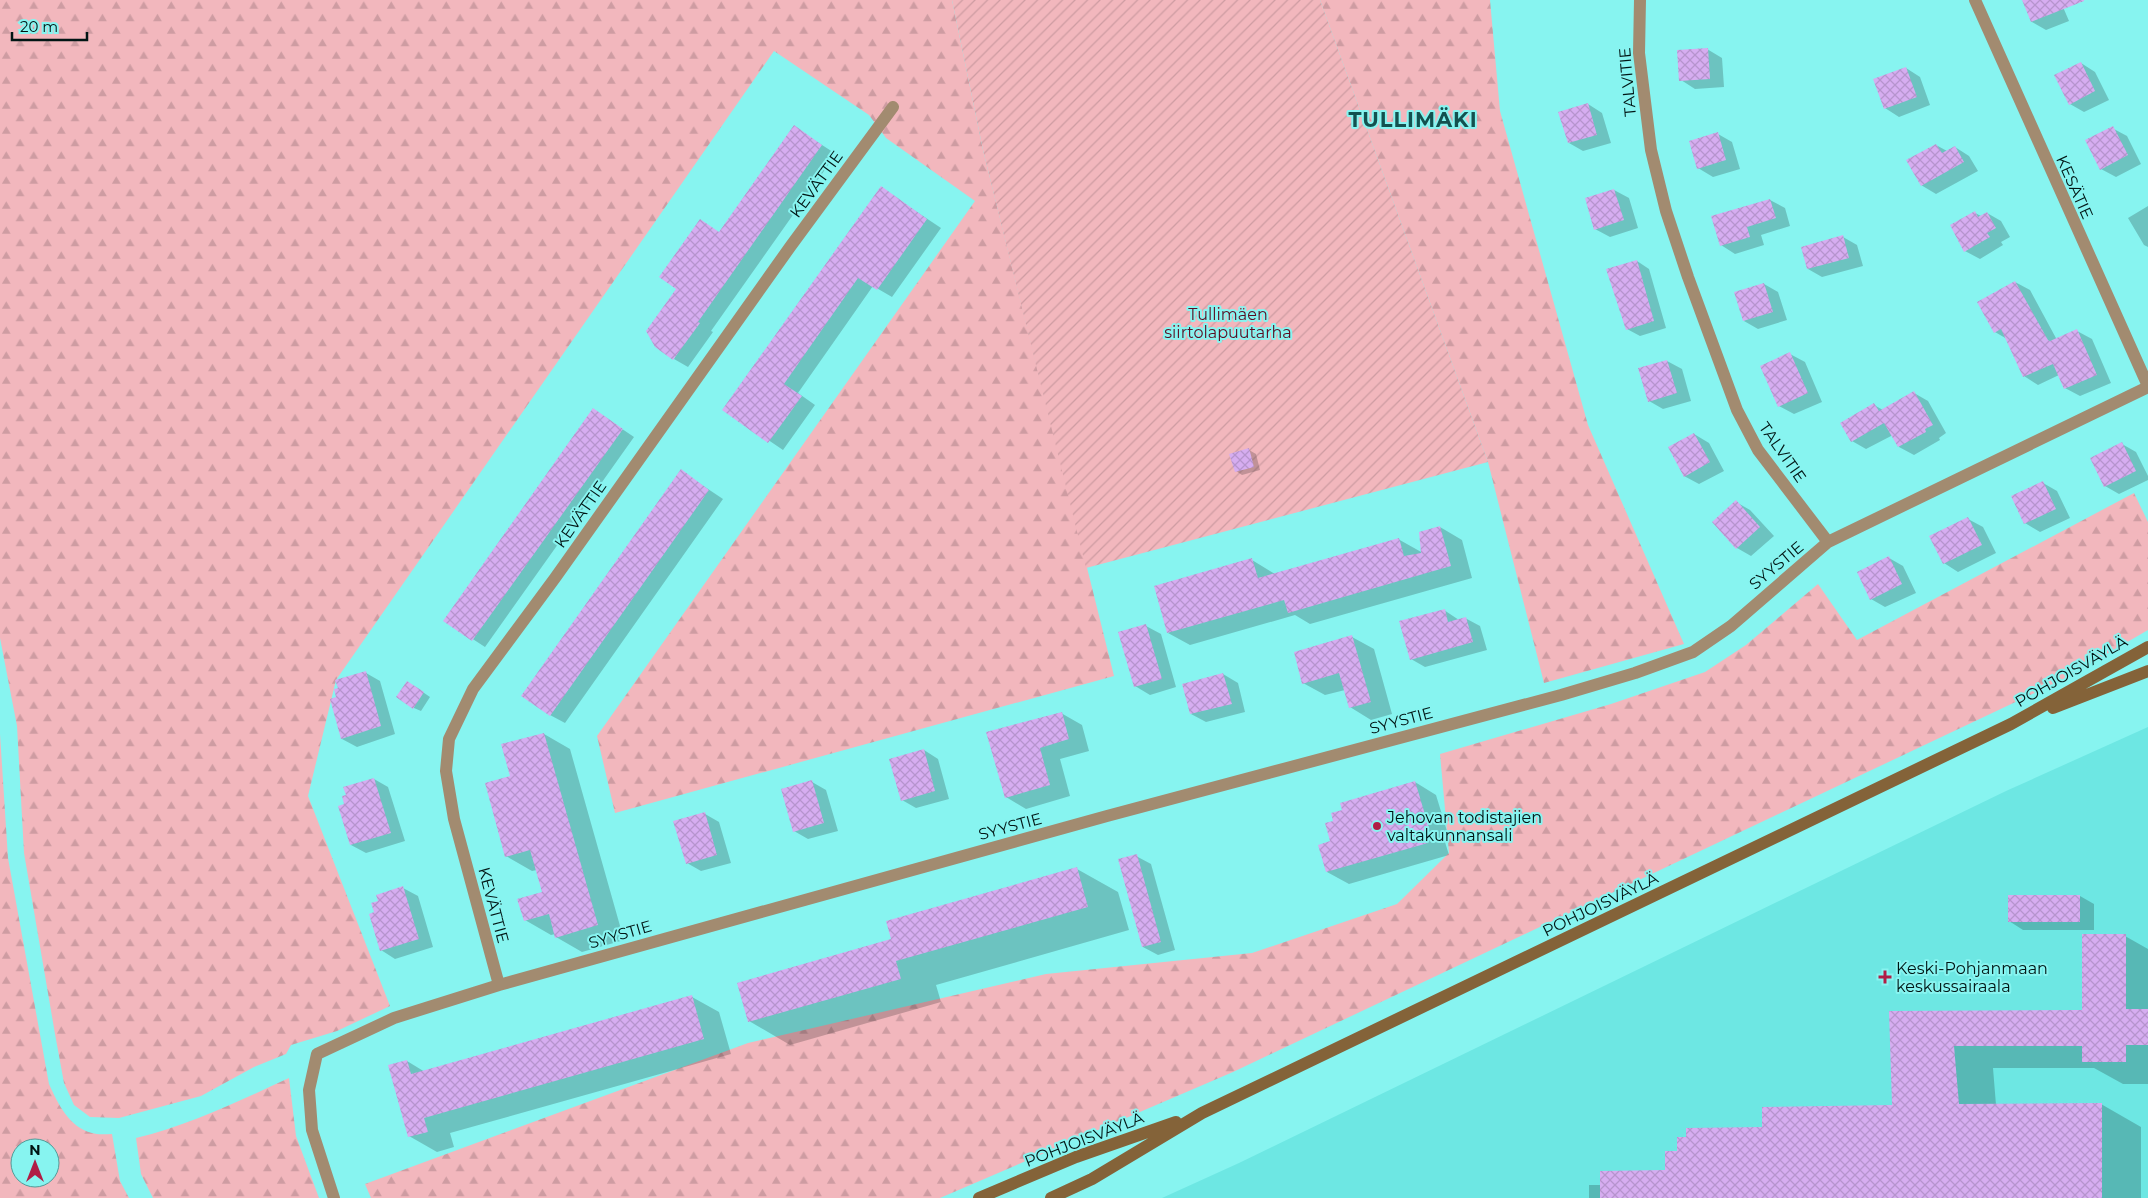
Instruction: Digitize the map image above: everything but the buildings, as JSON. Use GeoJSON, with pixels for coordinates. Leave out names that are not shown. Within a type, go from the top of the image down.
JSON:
{"type":"FeatureCollection","features":[{"type":"Feature","properties":{"kind":"main road","name":"POHJOISVÄYLÄ"},"geometry":{"type":"LineString","coordinates":[[1051,1198],[1092,1179],[1202,1113],[2011,724],[2148,647]]}},
{"type":"Feature","properties":{"kind":"main road","name":"POHJOISVÄYLÄ"},"geometry":{"type":"LineString","coordinates":[[2011,724],[2148,671]]}},
{"type":"Feature","properties":{"kind":"main road","name":"POHJOISVÄYLÄ"},"geometry":{"type":"LineString","coordinates":[[979,1198],[1076,1157],[1202,1113]]}},
{"type":"Feature","properties":{"kind":"street","name":"TALVITIE"},"geometry":{"type":"LineString","coordinates":[[1640,0],[1639,53],[1651,150],[1666,211],[1688,277],[1737,410],[1758,450],[1828,542]]}},
{"type":"Feature","properties":{"kind":"street","name":"KESÄTIE"},"geometry":{"type":"LineString","coordinates":[[1975,0],[2148,387]]}},
{"type":"Feature","properties":{"kind":"street","name":"KEVÄTTIE"},"geometry":{"type":"LineString","coordinates":[[499,985],[454,819],[446,771],[449,739],[473,689],[555,578],[790,247],[893,107]]}},
{"type":"Feature","properties":{"kind":"street"},"geometry":{"type":"LineString","coordinates":[[1828,542],[2148,387]]}},
{"type":"Feature","properties":{"kind":"street","name":"SYYSTIE"},"geometry":{"type":"LineString","coordinates":[[334,1198],[312,1130],[309,1090],[317,1054],[394,1018],[499,985],[701,927],[1561,695],[1636,673],[1692,652],[1730,626],[1828,542]]}},
{"type":"Feature","properties":{"kind":"shaded area","name":"Keski-Pohjanmaan keskussairaala"},"geometry":{"type":"Polygon","coordinates":[[[2148,727],[2148,1198],[1162,1198],[1239,1163],[2006,791],[2148,727]]]}},
{"type":"Feature","properties":{"kind":"green space"},"geometry":{"type":"Polygon","coordinates":[[[0,0],[952,0],[983,150],[1114,676],[615,813],[597,736],[975,201],[886,138],[869,115],[774,51],[336,680],[308,796],[390,1006],[337,1031],[291,1045],[286,1054],[254,1067],[201,1096],[119,1118],[90,1117],[74,1105],[64,1083],[24,853],[17,726],[0,638],[0,0]]]}},
{"type":"Feature","properties":{"kind":"green space","name":"Tullimäen siirtolapuutarha"},"geometry":{"type":"Polygon","coordinates":[[[952,0],[1320,0],[1488,462],[1086,568],[983,150],[952,0]]]}},
{"type":"Feature","properties":{"kind":"green space"},"geometry":{"type":"Polygon","coordinates":[[[1320,0],[1490,0],[1500,111],[1588,425],[1684,644],[1544,683],[1488,462],[1320,0]]]}},
{"type":"Feature","properties":{"kind":"green space"},"geometry":{"type":"Polygon","coordinates":[[[2134,493],[2148,522],[2148,630],[2062,680],[1233,1072],[940,1198],[371,1198],[365,1184],[748,1043],[1046,974],[1252,953],[1397,904],[1449,853],[1440,754],[1611,704],[1705,672],[1746,645],[1818,584],[1857,640],[2134,493]]]}},
{"type":"Feature","properties":{"kind":"green space"},"geometry":{"type":"Polygon","coordinates":[[[0,734],[8,858],[49,1084],[60,1107],[77,1126],[94,1134],[112,1134],[120,1181],[129,1198],[0,1198],[0,734]]]}},
{"type":"Feature","properties":{"kind":"green space"},"geometry":{"type":"Polygon","coordinates":[[[289,1078],[296,1136],[319,1198],[153,1198],[141,1174],[136,1138],[195,1119],[289,1078]]]}},
{"type":"Feature","properties":{"kind":"place","name":"Jehovan todistajien valtakunnansali"},"geometry":{"type":"Point","coordinates":[1377,826]}},
{"type":"Feature","properties":{"kind":"place","name":"Keski-Pohjanmaan keskussairaala"},"geometry":{"type":"Point","coordinates":[1885,977]}},
{"type":"Feature","properties":{"kind":"district","name":"TULLIMÄKI"},"geometry":{"type":"Point","coordinates":[1413,120]}}]}
